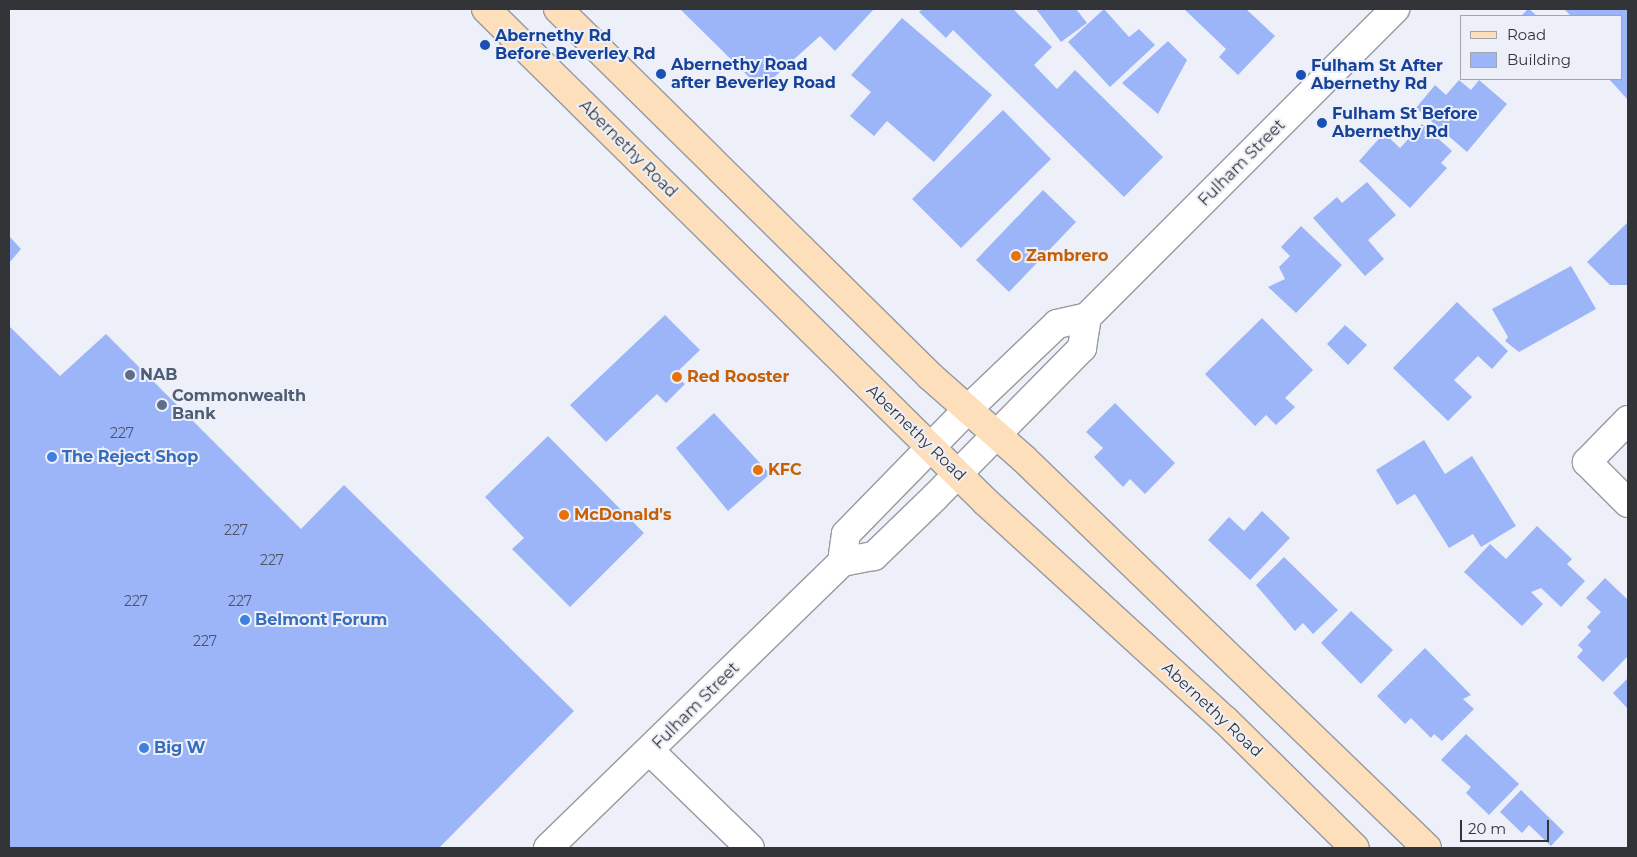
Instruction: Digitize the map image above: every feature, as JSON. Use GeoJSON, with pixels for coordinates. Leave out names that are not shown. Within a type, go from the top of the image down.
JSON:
{"type":"FeatureCollection","features":[{"type":"Feature","properties":{"kind":"main road","name":"Abernethy Road"},"geometry":{"type":"LineString","coordinates":[[486,9],[930,447],[1225,720],[1355,848]]}},
{"type":"Feature","properties":{"kind":"main road"},"geometry":{"type":"LineString","coordinates":[[558,9],[968,410],[1427,848]]}},
{"type":"Feature","properties":{"kind":"street","name":"Fulham Street"},"geometry":{"type":"LineString","coordinates":[[1087,317],[1395,9]]}},
{"type":"Feature","properties":{"kind":"street"},"geometry":{"type":"LineString","coordinates":[[1087,317],[1082,348],[997,436],[874,556],[842,562],[846,534],[930,447],[1057,324],[1087,317]]}},
{"type":"Feature","properties":{"kind":"street"},"geometry":{"type":"LineString","coordinates":[[1628,420],[1586,462],[1628,504]]}},
{"type":"Feature","properties":{"kind":"street","name":"Fulham Street"},"geometry":{"type":"LineString","coordinates":[[548,848],[650,752],[842,562]]}},
{"type":"Feature","properties":{"kind":"street"},"geometry":{"type":"LineString","coordinates":[[650,752],[750,848]]}},
{"type":"Feature","properties":{"kind":"building"},"geometry":{"type":"Polygon","coordinates":[[[680,9],[874,9],[835,51],[820,36],[761,89],[680,9]]]}},
{"type":"Feature","properties":{"kind":"building"},"geometry":{"type":"Polygon","coordinates":[[[923,9],[1013,9],[1052,47],[1034,65],[1057,89],[1075,70],[1163,157],[1124,197],[953,30],[946,38],[919,12],[923,9]]]}},
{"type":"Feature","properties":{"kind":"building"},"geometry":{"type":"Polygon","coordinates":[[[1036,9],[1076,9],[1087,23],[1061,42],[1036,9]]]}},
{"type":"Feature","properties":{"kind":"building"},"geometry":{"type":"Polygon","coordinates":[[[1104,9],[1129,37],[1139,29],[1155,45],[1110,87],[1068,42],[1104,9]]]}},
{"type":"Feature","properties":{"kind":"building"},"geometry":{"type":"Polygon","coordinates":[[[1184,9],[1246,9],[1275,36],[1238,75],[1219,57],[1226,49],[1184,9]]]}},
{"type":"Feature","properties":{"kind":"building"},"geometry":{"type":"Polygon","coordinates":[[[1529,9],[1536,15],[1522,15],[1529,9]]]}},
{"type":"Feature","properties":{"kind":"building"},"geometry":{"type":"Polygon","coordinates":[[[1564,9],[1628,9],[1628,100],[1610,80],[1622,80],[1622,15],[1570,15],[1564,9]]]}},
{"type":"Feature","properties":{"kind":"building"},"geometry":{"type":"Polygon","coordinates":[[[902,18],[992,95],[934,162],[887,121],[874,136],[850,116],[871,92],[851,75],[902,18]]]}},
{"type":"Feature","properties":{"kind":"building"},"geometry":{"type":"Polygon","coordinates":[[[1168,41],[1187,60],[1158,114],[1122,83],[1168,41]]]}},
{"type":"Feature","properties":{"kind":"building"},"geometry":{"type":"Polygon","coordinates":[[[1459,80],[1471,90],[1479,80],[1507,104],[1467,152],[1416,108],[1435,85],[1446,95],[1459,80]]]}},
{"type":"Feature","properties":{"kind":"building"},"geometry":{"type":"Polygon","coordinates":[[[1003,110],[1051,159],[961,248],[912,199],[1003,110]]]}},
{"type":"Feature","properties":{"kind":"building"},"geometry":{"type":"Polygon","coordinates":[[[1422,124],[1452,151],[1441,163],[1447,168],[1410,208],[1359,161],[1384,133],[1400,148],[1422,124]]]}},
{"type":"Feature","properties":{"kind":"building"},"geometry":{"type":"Polygon","coordinates":[[[1367,182],[1396,215],[1368,240],[1384,259],[1365,276],[1313,218],[1337,197],[1342,203],[1367,182]]]}},
{"type":"Feature","properties":{"kind":"building"},"geometry":{"type":"Polygon","coordinates":[[[1043,190],[1076,222],[1009,292],[976,260],[1043,190]]]}},
{"type":"Feature","properties":{"kind":"building"},"geometry":{"type":"Polygon","coordinates":[[[1628,222],[1628,285],[1610,285],[1587,262],[1628,222]]]}},
{"type":"Feature","properties":{"kind":"building"},"geometry":{"type":"Polygon","coordinates":[[[1301,226],[1342,265],[1296,313],[1268,287],[1285,279],[1279,267],[1290,256],[1281,247],[1301,226]]]}},
{"type":"Feature","properties":{"kind":"building"},"geometry":{"type":"Polygon","coordinates":[[[9,236],[21,249],[9,263],[9,236]]]}},
{"type":"Feature","properties":{"kind":"building"},"geometry":{"type":"Polygon","coordinates":[[[1571,266],[1596,309],[1519,352],[1505,341],[1508,337],[1492,309],[1571,266]]]}},
{"type":"Feature","properties":{"kind":"building"},"geometry":{"type":"Polygon","coordinates":[[[1457,302],[1508,351],[1492,369],[1478,356],[1454,380],[1472,397],[1448,421],[1393,368],[1457,302]]]}},
{"type":"Feature","properties":{"kind":"building"},"geometry":{"type":"Polygon","coordinates":[[[665,315],[700,350],[675,374],[685,384],[666,403],[657,394],[606,442],[570,405],[665,315]]]}},
{"type":"Feature","properties":{"kind":"building"},"geometry":{"type":"Polygon","coordinates":[[[1262,318],[1313,370],[1285,398],[1295,407],[1276,425],[1266,415],[1255,426],[1205,374],[1262,318]]]}},
{"type":"Feature","properties":{"kind":"building"},"geometry":{"type":"Polygon","coordinates":[[[1345,325],[1367,345],[1348,365],[1327,344],[1345,325]]]}},
{"type":"Feature","properties":{"kind":"building","name":"Belmont Forum"},"geometry":{"type":"Polygon","coordinates":[[[9,326],[60,376],[106,334],[301,529],[344,485],[574,711],[439,848],[9,848],[9,326]]]}},
{"type":"Feature","properties":{"kind":"building"},"geometry":{"type":"Polygon","coordinates":[[[1115,403],[1175,463],[1145,494],[1130,479],[1123,487],[1094,457],[1103,448],[1086,432],[1115,403]]]}},
{"type":"Feature","properties":{"kind":"building"},"geometry":{"type":"Polygon","coordinates":[[[714,413],[770,474],[728,511],[676,448],[714,413]]]}},
{"type":"Feature","properties":{"kind":"building","name":"McDonald's"},"geometry":{"type":"Polygon","coordinates":[[[548,436],[644,533],[570,607],[512,549],[524,538],[485,497],[548,436]]]}},
{"type":"Feature","properties":{"kind":"building"},"geometry":{"type":"Polygon","coordinates":[[[1424,440],[1445,474],[1472,456],[1516,526],[1481,547],[1473,534],[1449,548],[1415,494],[1397,505],[1376,470],[1424,440]]]}},
{"type":"Feature","properties":{"kind":"building"},"geometry":{"type":"Polygon","coordinates":[[[1262,511],[1290,538],[1250,580],[1208,540],[1229,517],[1244,531],[1262,511]]]}},
{"type":"Feature","properties":{"kind":"building"},"geometry":{"type":"Polygon","coordinates":[[[1537,526],[1572,559],[1567,564],[1585,581],[1561,607],[1541,588],[1531,592],[1543,604],[1522,626],[1464,572],[1490,544],[1506,559],[1537,526]]]}},
{"type":"Feature","properties":{"kind":"building"},"geometry":{"type":"Polygon","coordinates":[[[1284,557],[1338,610],[1313,634],[1303,623],[1295,631],[1256,585],[1284,557]]]}},
{"type":"Feature","properties":{"kind":"building"},"geometry":{"type":"Polygon","coordinates":[[[1605,578],[1628,600],[1628,656],[1603,682],[1577,657],[1583,650],[1578,645],[1591,631],[1587,627],[1601,612],[1586,598],[1605,578]]]}},
{"type":"Feature","properties":{"kind":"building"},"geometry":{"type":"Polygon","coordinates":[[[1351,611],[1393,650],[1361,684],[1321,643],[1351,611]]]}},
{"type":"Feature","properties":{"kind":"building"},"geometry":{"type":"Polygon","coordinates":[[[1425,648],[1471,695],[1463,699],[1474,709],[1442,741],[1434,734],[1431,738],[1411,718],[1405,724],[1377,696],[1425,648]]]}},
{"type":"Feature","properties":{"kind":"building"},"geometry":{"type":"Polygon","coordinates":[[[1628,678],[1628,709],[1613,693],[1628,678]]]}},
{"type":"Feature","properties":{"kind":"building"},"geometry":{"type":"Polygon","coordinates":[[[1466,734],[1519,784],[1489,815],[1466,793],[1471,787],[1441,760],[1466,734]]]}},
{"type":"Feature","properties":{"kind":"building"},"geometry":{"type":"Polygon","coordinates":[[[1521,790],[1564,832],[1551,846],[1529,825],[1522,833],[1500,812],[1521,790]]]}},
{"type":"Feature","properties":{"kind":"place","name":"Abernethy Rd Before Beverley Rd"},"geometry":{"type":"Point","coordinates":[485,45]}},
{"type":"Feature","properties":{"kind":"place","name":"Abernethy Road after Beverley Road"},"geometry":{"type":"Point","coordinates":[661,74]}},
{"type":"Feature","properties":{"kind":"place","name":"Fulham St After Abernethy Rd"},"geometry":{"type":"Point","coordinates":[1301,75]}},
{"type":"Feature","properties":{"kind":"place","name":"Fulham St Before Abernethy Rd"},"geometry":{"type":"Point","coordinates":[1322,123]}},
{"type":"Feature","properties":{"kind":"place","name":"Zambrero"},"geometry":{"type":"Point","coordinates":[1016,256]}},
{"type":"Feature","properties":{"kind":"place","name":"NAB"},"geometry":{"type":"Point","coordinates":[130,375]}},
{"type":"Feature","properties":{"kind":"place","name":"Red Rooster"},"geometry":{"type":"Point","coordinates":[677,377]}},
{"type":"Feature","properties":{"kind":"place","name":"Commonwealth Bank"},"geometry":{"type":"Point","coordinates":[162,405]}},
{"type":"Feature","properties":{"kind":"place","name":"The Reject Shop"},"geometry":{"type":"Point","coordinates":[52,457]}},
{"type":"Feature","properties":{"kind":"place","name":"KFC"},"geometry":{"type":"Point","coordinates":[758,470]}},
{"type":"Feature","properties":{"kind":"place","name":"McDonald's"},"geometry":{"type":"Point","coordinates":[564,515]}},
{"type":"Feature","properties":{"kind":"place","name":"Belmont Forum"},"geometry":{"type":"Point","coordinates":[245,620]}},
{"type":"Feature","properties":{"kind":"place","name":"Big W"},"geometry":{"type":"Point","coordinates":[144,748]}}]}
